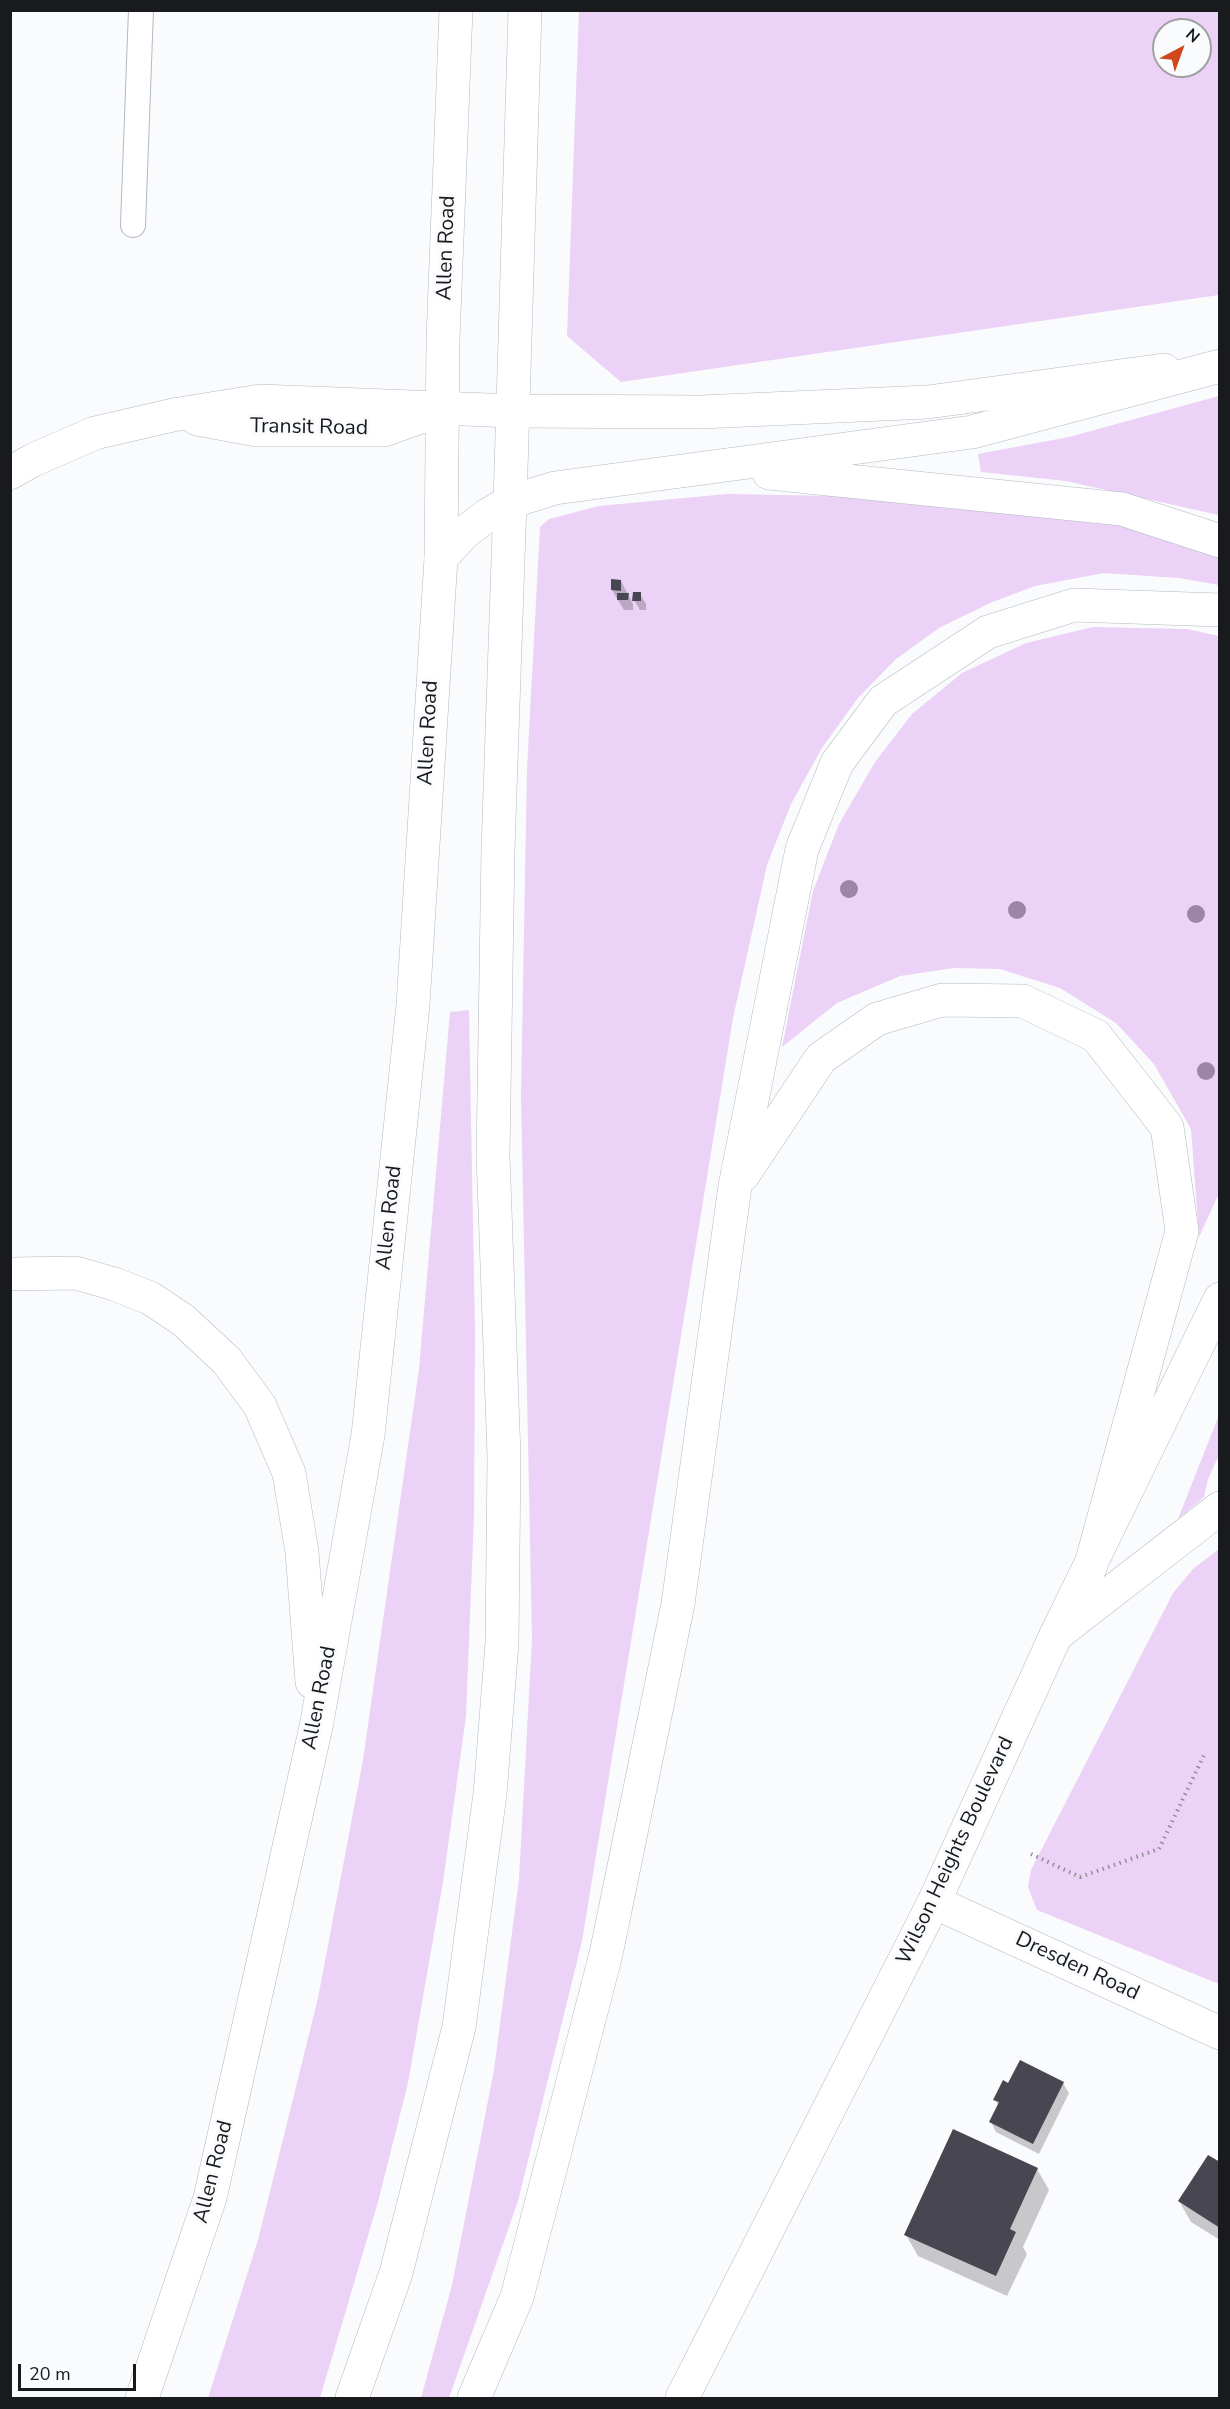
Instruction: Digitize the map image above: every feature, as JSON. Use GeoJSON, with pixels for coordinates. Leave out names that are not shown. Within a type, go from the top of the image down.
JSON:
{"type":"FeatureCollection","features":[{"type":"Feature","properties":{"kind":"main road","name":"Allen Road"},"geometry":{"type":"LineString","coordinates":[[142,2398],[210,2198],[316,1727],[368,1435],[413,1005],[441,558],[442,409],[456,10]]}},
{"type":"Feature","properties":{"kind":"main road"},"geometry":{"type":"LineString","coordinates":[[352,2398],[396,2273],[459,2027],[490,1794],[502,1643],[504,1456],[493,1155],[498,850],[525,10]]}},
{"type":"Feature","properties":{"kind":"main road","name":"Transit Road"},"geometry":{"type":"LineString","coordinates":[[10,473],[33,460],[95,433],[174,415],[257,430],[384,430],[442,409],[701,412],[928,402],[1220,364]]}},
{"type":"Feature","properties":{"kind":"main road"},"geometry":{"type":"LineString","coordinates":[[441,558],[464,533],[510,502],[572,485],[972,432],[1220,364]]}},
{"type":"Feature","properties":{"kind":"main road"},"geometry":{"type":"LineString","coordinates":[[707,468],[903,484],[1122,508],[1220,541]]}},
{"type":"Feature","properties":{"kind":"main road"},"geometry":{"type":"LineString","coordinates":[[474,2398],[518,2297],[606,1954],[678,1604],[735,1186],[802,849],[837,763],[883,701],[988,632],[1074,605],[1220,610]]}},
{"type":"Feature","properties":{"kind":"main road"},"geometry":{"type":"LineString","coordinates":[[735,1186],[821,1058],[877,1019],[942,1000],[1023,1001],[1095,1036],[1167,1127],[1182,1231],[1090,1568]]}},
{"type":"Feature","properties":{"kind":"main road"},"geometry":{"type":"LineString","coordinates":[[10,1274],[20,1272],[76,1273],[150,1298],[183,1320],[227,1360],[260,1406],[289,1473],[296,1506],[316,1727]]}},
{"type":"Feature","properties":{"kind":"main road","name":"Wilson Heights Boulevard"},"geometry":{"type":"LineString","coordinates":[[682,2398],[934,1902],[1056,1635],[1220,1299]]}},
{"type":"Feature","properties":{"kind":"main road"},"geometry":{"type":"LineString","coordinates":[[1056,1635],[1220,1508]]}},
{"type":"Feature","properties":{"kind":"main road","name":"Dresden Road"},"geometry":{"type":"LineString","coordinates":[[934,1902],[1220,2033]]}},
{"type":"Feature","properties":{"kind":"lane"},"geometry":{"type":"LineString","coordinates":[[133,225],[141,10]]}},
{"type":"Feature","properties":{"kind":"path"},"geometry":{"type":"LineString","coordinates":[[1031,1854],[1080,1877],[1159,1849],[1204,1755]]}},
{"type":"Feature","properties":{"kind":"shaded area"},"geometry":{"type":"Polygon","coordinates":[[[579,11],[1219,11],[1219,295],[621,382],[567,336],[579,11]]]}},
{"type":"Feature","properties":{"kind":"shaded area"},"geometry":{"type":"Polygon","coordinates":[[[1219,396],[1219,515],[1066,481],[981,472],[978,454],[1069,437],[1219,396]]]}},
{"type":"Feature","properties":{"kind":"shaded area"},"geometry":{"type":"Polygon","coordinates":[[[727,494],[833,496],[1091,517],[1182,544],[1219,558],[1219,585],[1179,578],[1104,573],[1035,586],[990,603],[939,628],[896,659],[858,698],[822,748],[791,804],[767,865],[733,1018],[582,1941],[518,2201],[449,2398],[421,2398],[452,2285],[494,2070],[519,1879],[532,1639],[521,1095],[527,769],[540,527],[549,519],[599,506],[727,494]]]}},
{"type":"Feature","properties":{"kind":"shaded area"},"geometry":{"type":"Polygon","coordinates":[[[1093,627],[1187,629],[1219,636],[1220,1191],[1199,1237],[1191,1129],[1154,1064],[1116,1023],[1060,988],[1000,969],[954,968],[900,976],[837,1003],[782,1047],[813,891],[839,824],[875,762],[912,714],[962,673],[1026,643],[1093,627]]]}},
{"type":"Feature","properties":{"kind":"shaded area"},"geometry":{"type":"Polygon","coordinates":[[[469,1010],[475,1333],[474,1515],[466,1716],[443,1882],[408,2083],[378,2202],[320,2398],[208,2398],[258,2240],[318,1998],[363,1760],[419,1369],[450,1012],[469,1010]]]}},
{"type":"Feature","properties":{"kind":"shaded area"},"geometry":{"type":"Polygon","coordinates":[[[1219,1415],[1219,1455],[1208,1479],[1204,1497],[1178,1519],[1219,1415]]]}},
{"type":"Feature","properties":{"kind":"shaded area"},"geometry":{"type":"Polygon","coordinates":[[[1219,1549],[1219,1984],[1037,1910],[1028,1887],[1031,1870],[1173,1593],[1193,1569],[1219,1549]]]}},
{"type":"Feature","properties":{"kind":"building"},"geometry":{"type":"Polygon","coordinates":[[[611,579],[621,580],[621,591],[611,590],[611,579]]]}},
{"type":"Feature","properties":{"kind":"building"},"geometry":{"type":"Polygon","coordinates":[[[633,592],[641,592],[641,601],[632,601],[633,592]]]}},
{"type":"Feature","properties":{"kind":"building"},"geometry":{"type":"Polygon","coordinates":[[[617,593],[629,593],[628,600],[617,600],[617,593]]]}},
{"type":"Feature","properties":{"kind":"building"},"geometry":{"type":"Polygon","coordinates":[[[1020,2060],[1064,2082],[1033,2144],[989,2122],[999,2102],[993,2100],[1003,2080],[1008,2083],[1020,2060]]]}},
{"type":"Feature","properties":{"kind":"building"},"geometry":{"type":"Polygon","coordinates":[[[953,2129],[1038,2168],[1010,2229],[1016,2232],[996,2276],[904,2235],[953,2129]]]}},
{"type":"Feature","properties":{"kind":"building"},"geometry":{"type":"Polygon","coordinates":[[[1208,2155],[1220,2162],[1220,2228],[1178,2201],[1208,2155]]]}}]}
